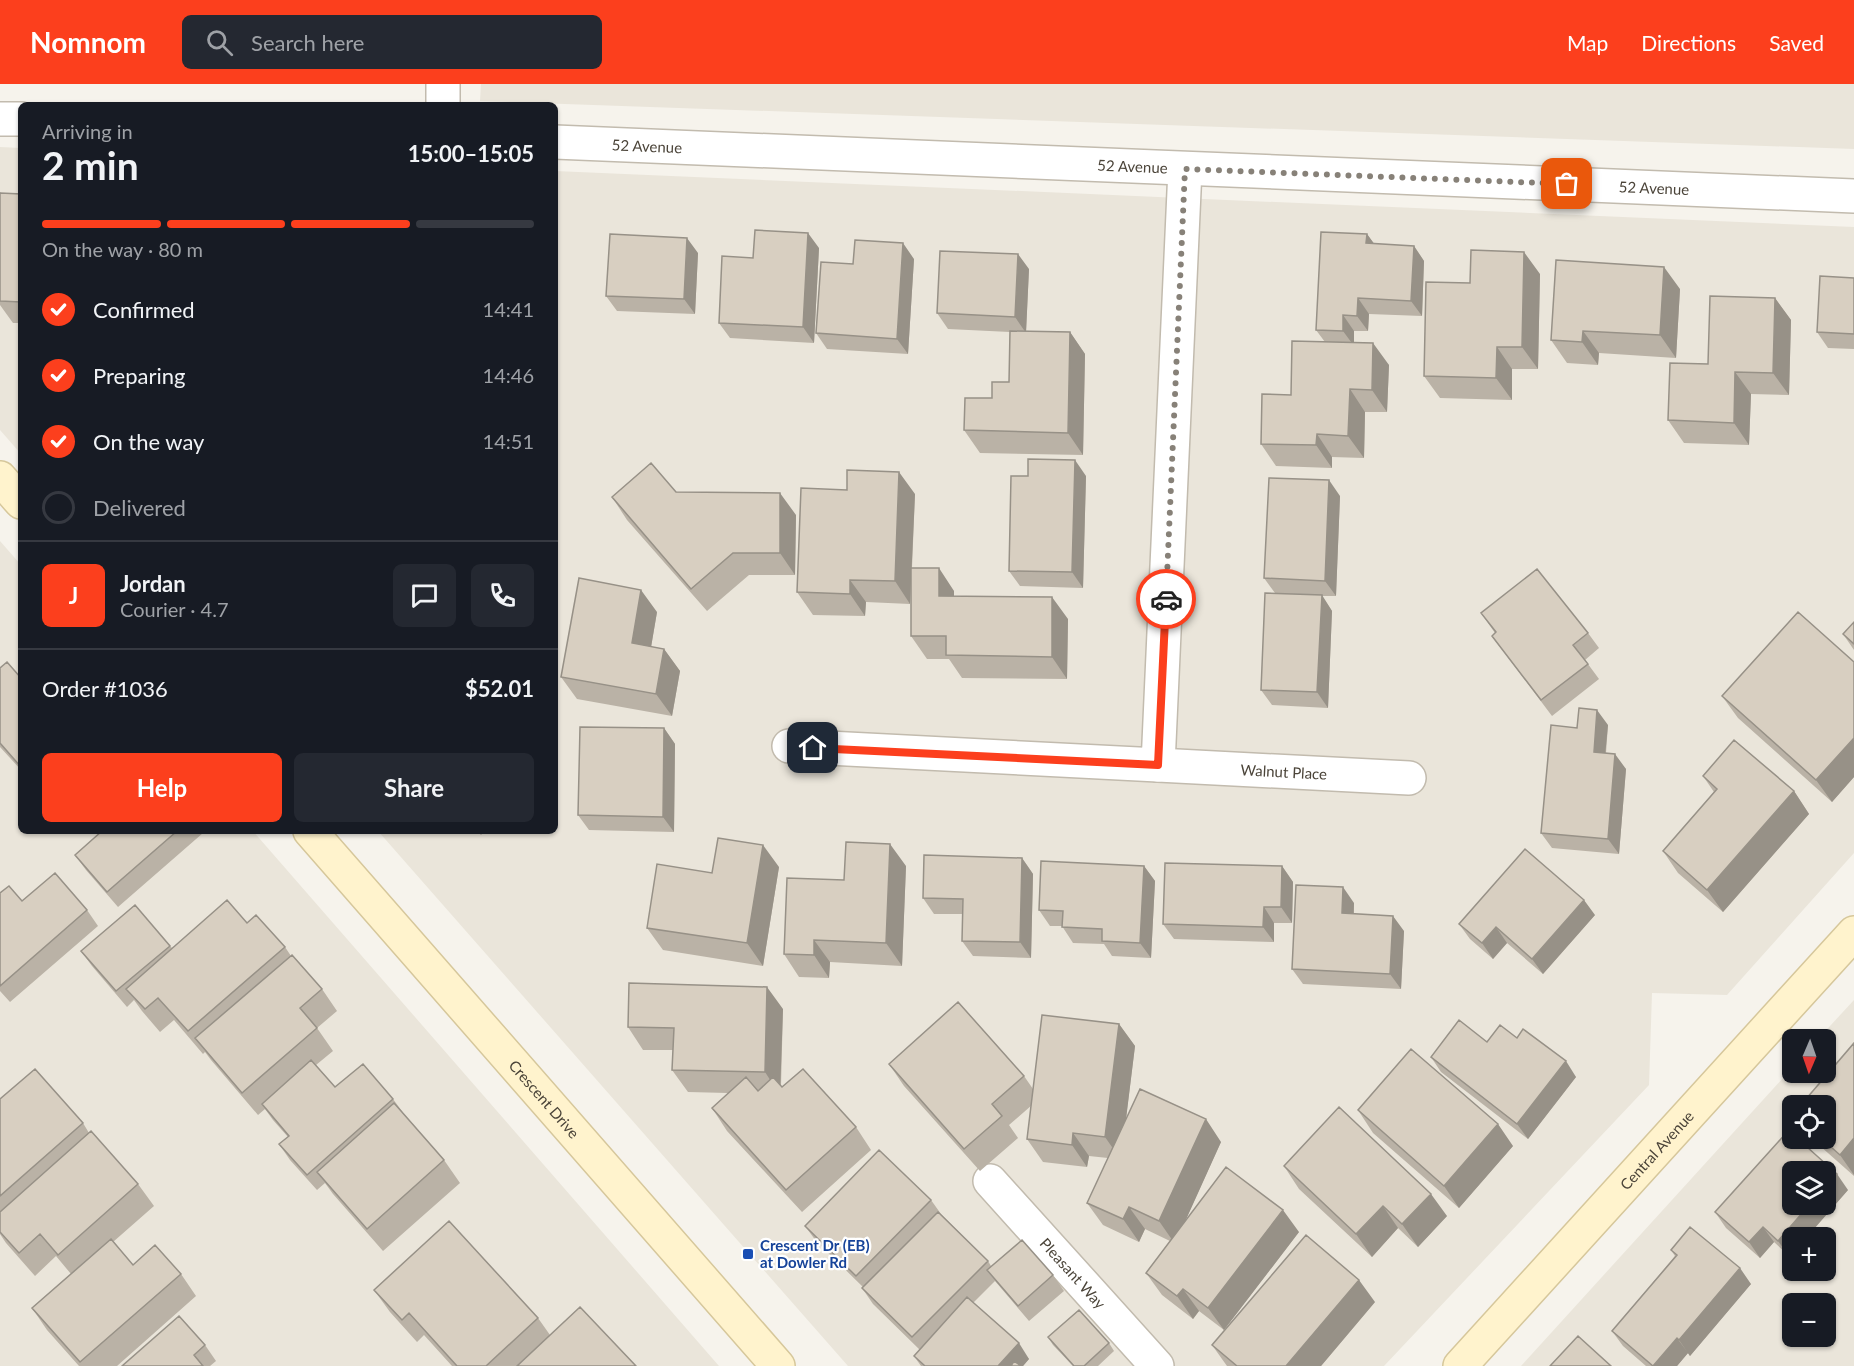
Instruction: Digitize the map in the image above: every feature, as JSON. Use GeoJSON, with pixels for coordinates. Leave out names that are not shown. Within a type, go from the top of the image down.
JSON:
{"type":"FeatureCollection","features":[{"type":"Feature","properties":{"kind":"street"},"geometry":{"type":"LineString","coordinates":[[443,102],[444,84]]}},
{"type":"Feature","properties":{"kind":"street"},"geometry":{"type":"LineString","coordinates":[[0,118],[18,119]]}},
{"type":"Feature","properties":{"kind":"street","name":"52 Avenue"},"geometry":{"type":"LineString","coordinates":[[558,142],[1854,196]]}},
{"type":"Feature","properties":{"kind":"street"},"geometry":{"type":"LineString","coordinates":[[1158,765],[1185,169]]}},
{"type":"Feature","properties":{"kind":"street"},"geometry":{"type":"LineString","coordinates":[[0,478],[18,499]]}},
{"type":"Feature","properties":{"kind":"street","name":"Walnut Place"},"geometry":{"type":"LineString","coordinates":[[789,746],[1409,778]]}},
{"type":"Feature","properties":{"kind":"street","name":"Crescent Drive"},"geometry":{"type":"LineString","coordinates":[[313,834],[778,1366]]}},
{"type":"Feature","properties":{"kind":"street","name":"Central Avenue"},"geometry":{"type":"LineString","coordinates":[[1460,1366],[1854,933]]}},
{"type":"Feature","properties":{"kind":"street","name":"Pleasant Way"},"geometry":{"type":"LineString","coordinates":[[990,1181],[1157,1366]]}},
{"type":"Feature","properties":{"kind":"shaded area"},"geometry":{"type":"Polygon","coordinates":[[[481,84],[1854,84],[1854,149],[558,102],[480,101],[481,84]]]}},
{"type":"Feature","properties":{"kind":"shaded area"},"geometry":{"type":"Polygon","coordinates":[[[0,147],[18,148],[18,451],[0,430],[0,147]]]}},
{"type":"Feature","properties":{"kind":"shaded area"},"geometry":{"type":"Polygon","coordinates":[[[558,171],[1854,227],[1854,853],[1727,995],[1652,993],[1649,1085],[1384,1366],[848,1366],[381,834],[558,834],[558,171]]]}},
{"type":"Feature","properties":{"kind":"shaded area"},"geometry":{"type":"Polygon","coordinates":[[[0,541],[18,562],[18,834],[256,834],[719,1366],[0,1366],[0,541]]]}},
{"type":"Feature","properties":{"kind":"shaded area"},"geometry":{"type":"Polygon","coordinates":[[[1854,1000],[1854,1366],[1521,1366],[1782,1079],[1782,1083],[1836,1083],[1836,1029],[1827,1029],[1854,1000]]]}},
{"type":"Feature","properties":{"kind":"building"},"geometry":{"type":"Polygon","coordinates":[[[0,193],[18,194],[18,302],[0,301],[0,193]]]}},
{"type":"Feature","properties":{"kind":"building"},"geometry":{"type":"Polygon","coordinates":[[[755,230],[808,233],[803,327],[719,323],[722,256],[753,258],[755,230]]]}},
{"type":"Feature","properties":{"kind":"building"},"geometry":{"type":"Polygon","coordinates":[[[1321,232],[1367,234],[1366,243],[1414,246],[1411,301],[1358,298],[1357,316],[1343,315],[1343,331],[1316,330],[1321,232]]]}},
{"type":"Feature","properties":{"kind":"building"},"geometry":{"type":"Polygon","coordinates":[[[610,234],[687,238],[684,299],[606,296],[610,234]]]}},
{"type":"Feature","properties":{"kind":"building"},"geometry":{"type":"Polygon","coordinates":[[[855,240],[903,243],[897,339],[816,333],[821,262],[853,264],[855,240]]]}},
{"type":"Feature","properties":{"kind":"building"},"geometry":{"type":"Polygon","coordinates":[[[1471,250],[1524,252],[1522,347],[1497,347],[1496,378],[1424,376],[1426,282],[1470,283],[1471,250]]]}},
{"type":"Feature","properties":{"kind":"building"},"geometry":{"type":"Polygon","coordinates":[[[940,251],[1018,254],[1015,317],[937,313],[940,251]]]}},
{"type":"Feature","properties":{"kind":"building"},"geometry":{"type":"Polygon","coordinates":[[[1556,260],[1664,267],[1660,335],[1583,331],[1582,342],[1551,340],[1556,260]]]}},
{"type":"Feature","properties":{"kind":"building"},"geometry":{"type":"Polygon","coordinates":[[[1820,276],[1854,278],[1854,334],[1817,332],[1820,276]]]}},
{"type":"Feature","properties":{"kind":"building"},"geometry":{"type":"Polygon","coordinates":[[[1710,296],[1775,298],[1773,373],[1735,372],[1734,423],[1668,420],[1670,363],[1708,364],[1710,296]]]}},
{"type":"Feature","properties":{"kind":"building"},"geometry":{"type":"Polygon","coordinates":[[[1010,331],[1070,332],[1068,433],[964,430],[965,398],[992,398],[992,382],[1009,382],[1010,331]]]}},
{"type":"Feature","properties":{"kind":"building"},"geometry":{"type":"Polygon","coordinates":[[[1292,341],[1373,343],[1372,390],[1350,389],[1348,436],[1317,434],[1316,445],[1261,444],[1262,394],[1291,395],[1292,341]]]}},
{"type":"Feature","properties":{"kind":"building"},"geometry":{"type":"Polygon","coordinates":[[[1028,459],[1075,460],[1072,572],[1009,571],[1011,476],[1028,476],[1028,459]]]}},
{"type":"Feature","properties":{"kind":"building"},"geometry":{"type":"Polygon","coordinates":[[[651,463],[676,492],[780,493],[780,553],[733,553],[691,589],[612,497],[651,463]]]}},
{"type":"Feature","properties":{"kind":"building"},"geometry":{"type":"Polygon","coordinates":[[[847,470],[899,472],[895,581],[850,580],[850,594],[797,592],[801,488],[847,490],[847,470]]]}},
{"type":"Feature","properties":{"kind":"building"},"geometry":{"type":"Polygon","coordinates":[[[1269,478],[1329,480],[1325,581],[1264,578],[1269,478]]]}},
{"type":"Feature","properties":{"kind":"building"},"geometry":{"type":"Polygon","coordinates":[[[911,568],[939,568],[939,596],[1052,597],[1052,657],[946,655],[946,636],[911,636],[911,568]]]}},
{"type":"Feature","properties":{"kind":"building"},"geometry":{"type":"Polygon","coordinates":[[[1537,569],[1588,633],[1573,645],[1588,664],[1541,700],[1492,636],[1496,632],[1481,613],[1537,569]]]}},
{"type":"Feature","properties":{"kind":"building"},"geometry":{"type":"Polygon","coordinates":[[[579,578],[641,590],[632,643],[664,649],[656,694],[561,677],[579,578]]]}},
{"type":"Feature","properties":{"kind":"building"},"geometry":{"type":"Polygon","coordinates":[[[1265,593],[1322,595],[1317,692],[1261,690],[1265,593]]]}},
{"type":"Feature","properties":{"kind":"building"},"geometry":{"type":"Polygon","coordinates":[[[1798,612],[1854,662],[1854,738],[1816,780],[1722,696],[1798,612]]]}},
{"type":"Feature","properties":{"kind":"building"},"geometry":{"type":"Polygon","coordinates":[[[1854,622],[1854,644],[1843,634],[1854,622]]]}},
{"type":"Feature","properties":{"kind":"building"},"geometry":{"type":"Polygon","coordinates":[[[7,662],[18,675],[18,764],[0,743],[0,668],[7,662]]]}},
{"type":"Feature","properties":{"kind":"building"},"geometry":{"type":"Polygon","coordinates":[[[1579,708],[1597,710],[1594,752],[1615,754],[1608,839],[1541,833],[1551,725],[1577,728],[1579,708]]]}},
{"type":"Feature","properties":{"kind":"building"},"geometry":{"type":"Polygon","coordinates":[[[580,727],[664,728],[663,817],[578,815],[580,727]]]}},
{"type":"Feature","properties":{"kind":"building"},"geometry":{"type":"Polygon","coordinates":[[[1734,740],[1794,791],[1707,890],[1663,851],[1717,789],[1703,776],[1734,740]]]}},
{"type":"Feature","properties":{"kind":"building"},"geometry":{"type":"Polygon","coordinates":[[[99,834],[174,834],[107,892],[75,855],[99,834]]]}},
{"type":"Feature","properties":{"kind":"building"},"geometry":{"type":"Polygon","coordinates":[[[718,838],[763,845],[747,943],[647,928],[657,864],[712,873],[718,838]]]}},
{"type":"Feature","properties":{"kind":"building"},"geometry":{"type":"Polygon","coordinates":[[[846,842],[890,844],[886,943],[814,940],[814,955],[784,954],[787,878],[844,880],[846,842]]]}},
{"type":"Feature","properties":{"kind":"building"},"geometry":{"type":"Polygon","coordinates":[[[1525,849],[1584,900],[1532,959],[1496,927],[1482,943],[1459,924],[1525,849]]]}},
{"type":"Feature","properties":{"kind":"building"},"geometry":{"type":"Polygon","coordinates":[[[924,855],[1022,858],[1020,942],[962,941],[963,899],[923,898],[924,855]]]}},
{"type":"Feature","properties":{"kind":"building"},"geometry":{"type":"Polygon","coordinates":[[[1041,861],[1144,866],[1140,943],[1102,941],[1102,929],[1062,927],[1063,911],[1039,910],[1041,861]]]}},
{"type":"Feature","properties":{"kind":"building"},"geometry":{"type":"Polygon","coordinates":[[[1165,863],[1282,866],[1281,907],[1264,907],[1263,927],[1163,924],[1165,863]]]}},
{"type":"Feature","properties":{"kind":"building"},"geometry":{"type":"Polygon","coordinates":[[[55,873],[87,910],[0,986],[0,893],[9,886],[22,901],[55,873]]]}},
{"type":"Feature","properties":{"kind":"building"},"geometry":{"type":"Polygon","coordinates":[[[1296,885],[1343,887],[1342,913],[1393,916],[1390,974],[1292,969],[1296,885]]]}},
{"type":"Feature","properties":{"kind":"building"},"geometry":{"type":"Polygon","coordinates":[[[227,900],[247,923],[256,915],[285,947],[188,1031],[158,998],[145,1009],[126,989],[227,900]]]}},
{"type":"Feature","properties":{"kind":"building"},"geometry":{"type":"Polygon","coordinates":[[[135,905],[170,946],[116,991],[81,951],[135,905]]]}},
{"type":"Feature","properties":{"kind":"building"},"geometry":{"type":"Polygon","coordinates":[[[292,955],[322,989],[300,1008],[317,1028],[242,1093],[195,1038],[292,955]]]}},
{"type":"Feature","properties":{"kind":"building"},"geometry":{"type":"Polygon","coordinates":[[[629,983],[767,987],[765,1072],[672,1070],[674,1028],[628,1027],[629,983]]]}},
{"type":"Feature","properties":{"kind":"building"},"geometry":{"type":"Polygon","coordinates":[[[958,1002],[1024,1076],[992,1104],[1002,1116],[964,1149],[889,1064],[958,1002]]]}},
{"type":"Feature","properties":{"kind":"building"},"geometry":{"type":"Polygon","coordinates":[[[1042,1015],[1119,1024],[1105,1137],[1073,1133],[1072,1145],[1027,1139],[1042,1015]]]}},
{"type":"Feature","properties":{"kind":"building"},"geometry":{"type":"Polygon","coordinates":[[[1459,1020],[1487,1042],[1500,1025],[1517,1038],[1523,1029],[1566,1061],[1517,1124],[1431,1057],[1459,1020]]]}},
{"type":"Feature","properties":{"kind":"building"},"geometry":{"type":"Polygon","coordinates":[[[1854,1043],[1854,1138],[1840,1155],[1833,1149],[1836,1149],[1836,1095],[1809,1095],[1820,1083],[1836,1083],[1836,1064],[1854,1043]]]}},
{"type":"Feature","properties":{"kind":"building"},"geometry":{"type":"Polygon","coordinates":[[[1411,1049],[1498,1124],[1444,1186],[1358,1110],[1411,1049]]]}},
{"type":"Feature","properties":{"kind":"building"},"geometry":{"type":"Polygon","coordinates":[[[311,1060],[335,1087],[363,1064],[393,1099],[307,1175],[279,1144],[289,1136],[262,1104],[311,1060]]]}},
{"type":"Feature","properties":{"kind":"building"},"geometry":{"type":"Polygon","coordinates":[[[35,1069],[83,1123],[0,1196],[0,1099],[35,1069]]]}},
{"type":"Feature","properties":{"kind":"building"},"geometry":{"type":"Polygon","coordinates":[[[803,1069],[856,1127],[786,1190],[712,1108],[746,1077],[758,1091],[773,1077],[782,1087],[803,1069]]]}},
{"type":"Feature","properties":{"kind":"building"},"geometry":{"type":"Polygon","coordinates":[[[1140,1089],[1206,1119],[1159,1221],[1129,1207],[1123,1219],[1087,1203],[1140,1089]]]}},
{"type":"Feature","properties":{"kind":"building"},"geometry":{"type":"Polygon","coordinates":[[[394,1103],[444,1160],[367,1229],[317,1172],[394,1103]]]}},
{"type":"Feature","properties":{"kind":"building"},"geometry":{"type":"Polygon","coordinates":[[[1339,1107],[1431,1194],[1402,1224],[1383,1206],[1356,1234],[1284,1166],[1339,1107]]]}},
{"type":"Feature","properties":{"kind":"building"},"geometry":{"type":"Polygon","coordinates":[[[91,1131],[138,1184],[58,1255],[40,1234],[19,1253],[0,1232],[0,1212],[91,1131]]]}},
{"type":"Feature","properties":{"kind":"building"},"geometry":{"type":"Polygon","coordinates":[[[1782,1138],[1782,1149],[1809,1149],[1823,1161],[1782,1161],[1782,1215],[1800,1215],[1790,1227],[1782,1227],[1782,1236],[1778,1241],[1763,1227],[1749,1242],[1715,1212],[1782,1138]]]}},
{"type":"Feature","properties":{"kind":"building"},"geometry":{"type":"Polygon","coordinates":[[[879,1150],[931,1200],[856,1276],[805,1226],[879,1150]]]}},
{"type":"Feature","properties":{"kind":"building"},"geometry":{"type":"Polygon","coordinates":[[[1226,1167],[1283,1210],[1208,1308],[1183,1289],[1177,1296],[1146,1273],[1226,1167]]]}},
{"type":"Feature","properties":{"kind":"building"},"geometry":{"type":"Polygon","coordinates":[[[938,1212],[988,1261],[912,1337],[862,1288],[938,1212]]]}},
{"type":"Feature","properties":{"kind":"building"},"geometry":{"type":"Polygon","coordinates":[[[449,1221],[538,1318],[486,1366],[457,1366],[409,1313],[402,1320],[374,1290],[449,1221]]]}},
{"type":"Feature","properties":{"kind":"building"},"geometry":{"type":"Polygon","coordinates":[[[1690,1227],[1740,1268],[1679,1340],[1677,1338],[1653,1366],[1612,1331],[1677,1255],[1671,1250],[1690,1227]]]}},
{"type":"Feature","properties":{"kind":"building"},"geometry":{"type":"Polygon","coordinates":[[[1306,1235],[1359,1280],[1286,1366],[1237,1366],[1212,1345],[1306,1235]]]}},
{"type":"Feature","properties":{"kind":"building"},"geometry":{"type":"Polygon","coordinates":[[[111,1239],[133,1265],[155,1245],[181,1274],[80,1362],[32,1308],[111,1239]]]}},
{"type":"Feature","properties":{"kind":"building"},"geometry":{"type":"Polygon","coordinates":[[[1022,1240],[1053,1275],[1018,1306],[987,1270],[1022,1240]]]}},
{"type":"Feature","properties":{"kind":"building"},"geometry":{"type":"Polygon","coordinates":[[[967,1297],[1019,1343],[998,1366],[925,1366],[914,1356],[967,1297]]]}},
{"type":"Feature","properties":{"kind":"building"},"geometry":{"type":"Polygon","coordinates":[[[580,1307],[636,1366],[517,1366],[580,1307]]]}},
{"type":"Feature","properties":{"kind":"building"},"geometry":{"type":"Polygon","coordinates":[[[1079,1310],[1109,1343],[1084,1366],[1074,1366],[1048,1337],[1079,1310]]]}},
{"type":"Feature","properties":{"kind":"building"},"geometry":{"type":"Polygon","coordinates":[[[179,1316],[205,1345],[194,1355],[203,1366],[122,1366],[179,1316]]]}},
{"type":"Feature","properties":{"kind":"building"},"geometry":{"type":"Polygon","coordinates":[[[1578,1336],[1611,1366],[1550,1366],[1578,1336]]]}},
{"type":"Feature","properties":{"kind":"building"},"geometry":{"type":"Polygon","coordinates":[[[1014,1361],[1021,1366],[1011,1366],[1014,1361]]]}},
{"type":"Feature","properties":{"kind":"way so far"},"geometry":{"type":"LineString","coordinates":[[1166,599],[1185,169],[1567,184]]}},
{"type":"Feature","properties":{"kind":"place","name":"Crescent Dr (EB) at Dowler Rd"},"geometry":{"type":"Point","coordinates":[748,1254]}},
{"type":"Feature","properties":{"kind":"route"},"geometry":{"type":"LineString","coordinates":[[813,748],[1158,765],[1166,599]]}}]}
